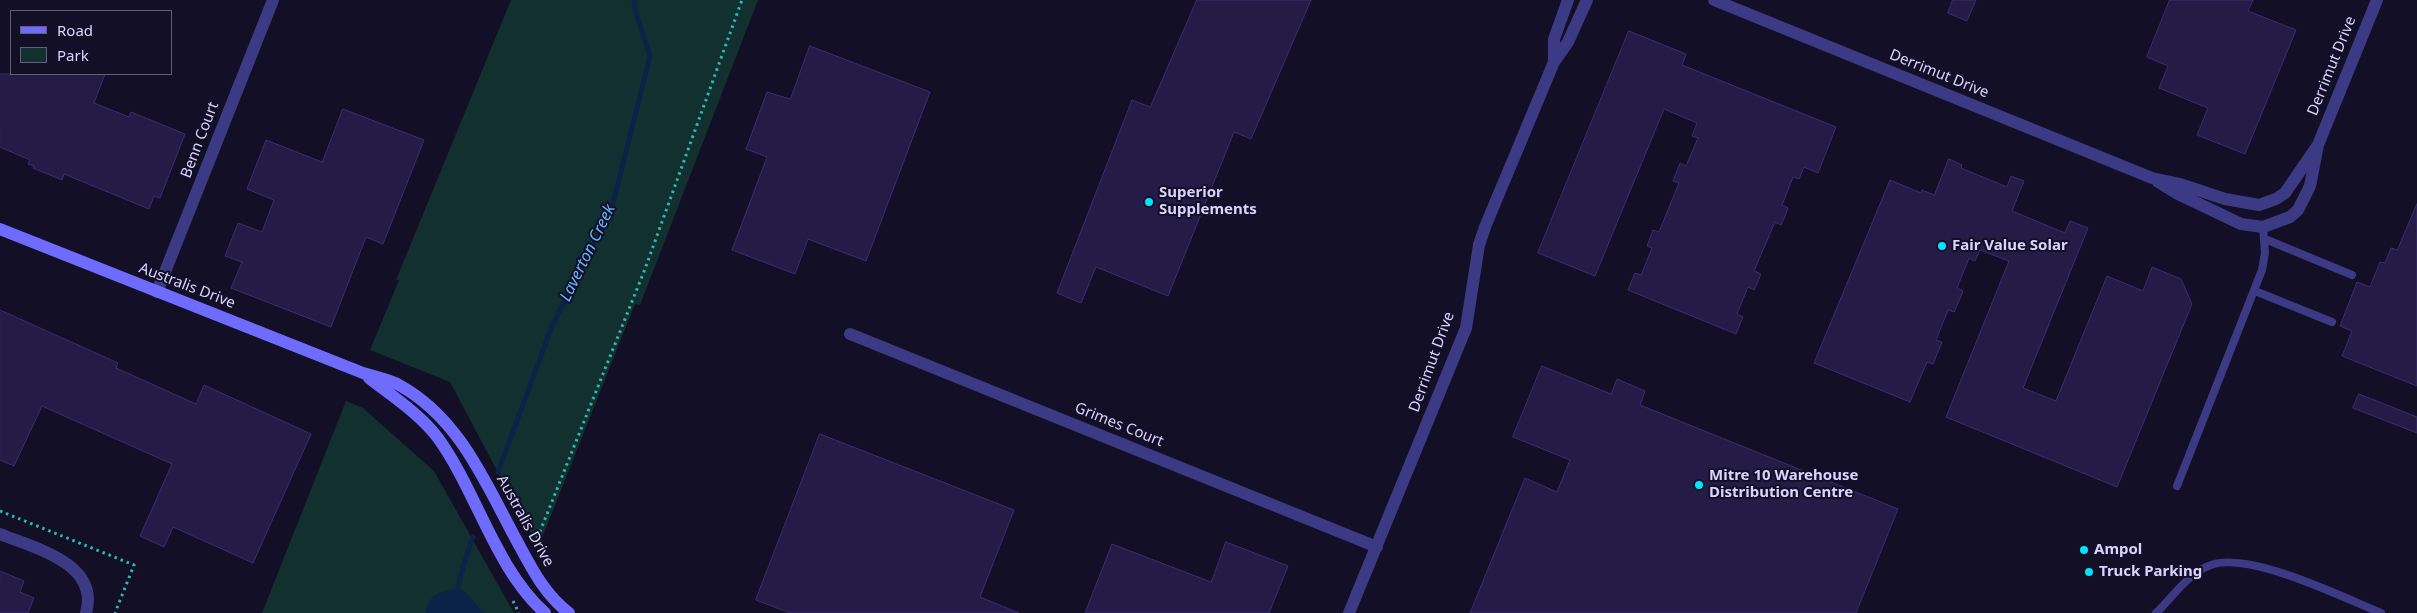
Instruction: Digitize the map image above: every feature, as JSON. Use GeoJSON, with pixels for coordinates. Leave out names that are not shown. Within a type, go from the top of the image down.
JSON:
{"type":"FeatureCollection","features":[{"type":"Feature","properties":{"kind":"street","name":"Benn Court"},"geometry":{"type":"LineString","coordinates":[[157,292],[272,0]]}},
{"type":"Feature","properties":{"kind":"street","name":"Derrimut Drive"},"geometry":{"type":"LineString","coordinates":[[1554,62],[1554,39],[1568,0]]}},
{"type":"Feature","properties":{"kind":"street","name":"Derrimut Drive"},"geometry":{"type":"LineString","coordinates":[[1349,613],[1466,328],[1478,245],[1554,62],[1568,42],[1587,0]]}},
{"type":"Feature","properties":{"kind":"street","name":"Derrimut Drive"},"geometry":{"type":"LineString","coordinates":[[1714,0],[2152,178],[2176,193],[2264,233],[2298,210],[2310,186],[2318,145],[2377,0]]}},
{"type":"Feature","properties":{"kind":"street","name":"Derrimut Drive"},"geometry":{"type":"LineString","coordinates":[[2152,178],[2180,184],[2225,199],[2259,205],[2276,199],[2285,193],[2318,145]]}},
{"type":"Feature","properties":{"kind":"street"},"geometry":{"type":"LineString","coordinates":[[2259,205],[2264,233]]}},
{"type":"Feature","properties":{"kind":"street","name":"Australis Drive"},"geometry":{"type":"LineString","coordinates":[[0,229],[363,373],[398,384],[431,407],[456,434],[472,456],[525,557],[546,591],[570,613]]}},
{"type":"Feature","properties":{"kind":"street","name":"Grimes Court"},"geometry":{"type":"LineString","coordinates":[[850,334],[1377,547]]}},
{"type":"Feature","properties":{"kind":"street","name":"Australis Drive"},"geometry":{"type":"LineString","coordinates":[[363,373],[411,410],[436,436],[455,466],[517,582],[545,613]]}},
{"type":"Feature","properties":{"kind":"street"},"geometry":{"type":"LineString","coordinates":[[0,534],[61,559],[74,569],[83,579],[86,588],[88,605],[86,613]]}},
{"type":"Feature","properties":{"kind":"lane"},"geometry":{"type":"LineString","coordinates":[[2177,486],[2255,291],[2262,270],[2264,233],[2352,275]]}},
{"type":"Feature","properties":{"kind":"lane"},"geometry":{"type":"LineString","coordinates":[[2255,291],[2332,322]]}},
{"type":"Feature","properties":{"kind":"lane"},"geometry":{"type":"LineString","coordinates":[[2156,613],[2199,572],[2210,565],[2236,562],[2258,565],[2381,613]]}},
{"type":"Feature","properties":{"kind":"path"},"geometry":{"type":"LineString","coordinates":[[525,557],[537,552],[534,547],[645,269],[742,0]]}},
{"type":"Feature","properties":{"kind":"path"},"geometry":{"type":"LineString","coordinates":[[0,510],[134,565],[115,613]]}},
{"type":"Feature","properties":{"kind":"path"},"geometry":{"type":"LineString","coordinates":[[510,597],[519,613]]}},
{"type":"Feature","properties":{"kind":"green space"},"geometry":{"type":"Polygon","coordinates":[[[511,0],[758,0],[640,305],[635,304],[538,548],[450,382],[370,350],[399,280],[396,280],[511,0]]]}},
{"type":"Feature","properties":{"kind":"green space"},"geometry":{"type":"Polygon","coordinates":[[[346,401],[363,408],[434,471],[514,613],[262,613],[346,401]]]}},
{"type":"Feature","properties":{"kind":"water"},"geometry":{"type":"Polygon","coordinates":[[[457,588],[464,591],[484,613],[425,613],[430,601],[436,595],[457,588]]]}},
{"type":"Feature","properties":{"kind":"building"},"geometry":{"type":"Polygon","coordinates":[[[1197,0],[1311,0],[1251,139],[1234,132],[1168,296],[1096,267],[1081,303],[1057,293],[1132,100],[1150,107],[1197,0]]]}},
{"type":"Feature","properties":{"kind":"building"},"geometry":{"type":"Polygon","coordinates":[[[1953,0],[1976,0],[1967,21],[1948,13],[1953,0]]]}},
{"type":"Feature","properties":{"kind":"building"},"geometry":{"type":"Polygon","coordinates":[[[2170,0],[2253,0],[2248,11],[2296,30],[2245,154],[2197,135],[2208,108],[2159,88],[2168,66],[2147,57],[2170,0]]]}},
{"type":"Feature","properties":{"kind":"building"},"geometry":{"type":"Polygon","coordinates":[[[1629,31],[1686,54],[1682,65],[1836,127],[1818,173],[1804,167],[1799,179],[1793,177],[1782,205],[1788,208],[1785,216],[1781,225],[1775,222],[1754,271],[1761,274],[1754,290],[1748,287],[1737,314],[1743,317],[1736,334],[1628,290],[1635,273],[1641,275],[1652,248],[1647,246],[1653,230],[1659,232],[1679,183],[1673,181],[1680,163],[1686,166],[1698,138],[1692,136],[1697,123],[1664,109],[1595,276],[1538,253],[1629,31]]]}},
{"type":"Feature","properties":{"kind":"building"},"geometry":{"type":"Polygon","coordinates":[[[810,46],[930,92],[866,261],[808,239],[795,274],[732,250],[767,157],[746,149],[767,92],[790,99],[810,46]]]}},
{"type":"Feature","properties":{"kind":"building"},"geometry":{"type":"Polygon","coordinates":[[[0,74],[105,75],[94,103],[129,117],[131,112],[185,134],[160,198],[154,196],[149,209],[64,174],[62,180],[33,168],[34,166],[28,164],[30,160],[0,147],[0,74]]]}},
{"type":"Feature","properties":{"kind":"building"},"geometry":{"type":"Polygon","coordinates":[[[343,109],[424,140],[383,244],[366,237],[331,327],[231,288],[242,262],[225,256],[238,223],[262,232],[274,200],[247,189],[266,140],[322,162],[343,109]]]}},
{"type":"Feature","properties":{"kind":"building"},"geometry":{"type":"Polygon","coordinates":[[[1949,159],[1962,165],[1961,168],[2007,187],[2011,176],[2024,181],[2012,211],[2065,233],[2070,221],[2088,228],[2023,388],[2056,401],[2107,276],[2143,291],[2152,267],[2181,279],[2192,304],[2117,487],[1946,417],[2009,261],[1980,250],[1975,261],[1969,258],[1957,288],[1963,291],[1959,301],[1954,312],[1948,310],[1936,340],[1942,342],[1933,364],[1927,362],[1910,402],[1814,363],[1890,180],[1921,193],[1922,190],[1934,195],[1949,159]]]}},
{"type":"Feature","properties":{"kind":"building"},"geometry":{"type":"Polygon","coordinates":[[[2417,204],[2417,386],[2342,356],[2352,331],[2340,326],[2357,282],[2370,287],[2380,262],[2385,263],[2391,248],[2397,250],[2417,204]]]}},
{"type":"Feature","properties":{"kind":"building"},"geometry":{"type":"Polygon","coordinates":[[[0,310],[118,363],[116,368],[196,404],[204,385],[311,434],[253,563],[173,527],[164,547],[140,536],[172,464],[42,406],[14,466],[0,460],[0,310]]]}},
{"type":"Feature","properties":{"kind":"building","name":"Mitre 10 Warehouse Distribution Centre"},"geometry":{"type":"Polygon","coordinates":[[[1542,366],[1611,394],[1617,379],[1645,391],[1640,405],[1898,509],[1856,613],[1470,613],[1525,478],[1557,492],[1570,460],[1513,437],[1542,366]]]}},
{"type":"Feature","properties":{"kind":"building"},"geometry":{"type":"Polygon","coordinates":[[[2359,394],[2417,417],[2417,433],[2353,408],[2359,394]]]}},
{"type":"Feature","properties":{"kind":"building"},"geometry":{"type":"Polygon","coordinates":[[[820,434],[1014,510],[980,597],[1019,613],[790,613],[756,600],[820,434]]]}},
{"type":"Feature","properties":{"kind":"building"},"geometry":{"type":"Polygon","coordinates":[[[1226,542],[1288,566],[1269,613],[1085,613],[1112,544],[1211,582],[1226,542]]]}},
{"type":"Feature","properties":{"kind":"building"},"geometry":{"type":"Polygon","coordinates":[[[0,571],[24,581],[20,592],[34,598],[28,613],[0,613],[0,571]]]}},
{"type":"Feature","properties":{"kind":"waterway","name":"Laverton Creek"},"geometry":{"type":"LineString","coordinates":[[498,472],[552,326],[611,211],[650,56],[634,6],[635,0]]}},
{"type":"Feature","properties":{"kind":"waterway","name":"Laverton Creek"},"geometry":{"type":"LineString","coordinates":[[456,595],[473,537]]}},
{"type":"Feature","properties":{"kind":"place","name":"Superior Supplements"},"geometry":{"type":"Point","coordinates":[1149,202]}},
{"type":"Feature","properties":{"kind":"place","name":"Fair Value Solar"},"geometry":{"type":"Point","coordinates":[1942,246]}},
{"type":"Feature","properties":{"kind":"place","name":"Mitre 10 Warehouse Distribution Centre"},"geometry":{"type":"Point","coordinates":[1699,485]}},
{"type":"Feature","properties":{"kind":"place","name":"Ampol"},"geometry":{"type":"Point","coordinates":[2084,550]}},
{"type":"Feature","properties":{"kind":"place","name":"Truck Parking"},"geometry":{"type":"Point","coordinates":[2089,572]}}]}
